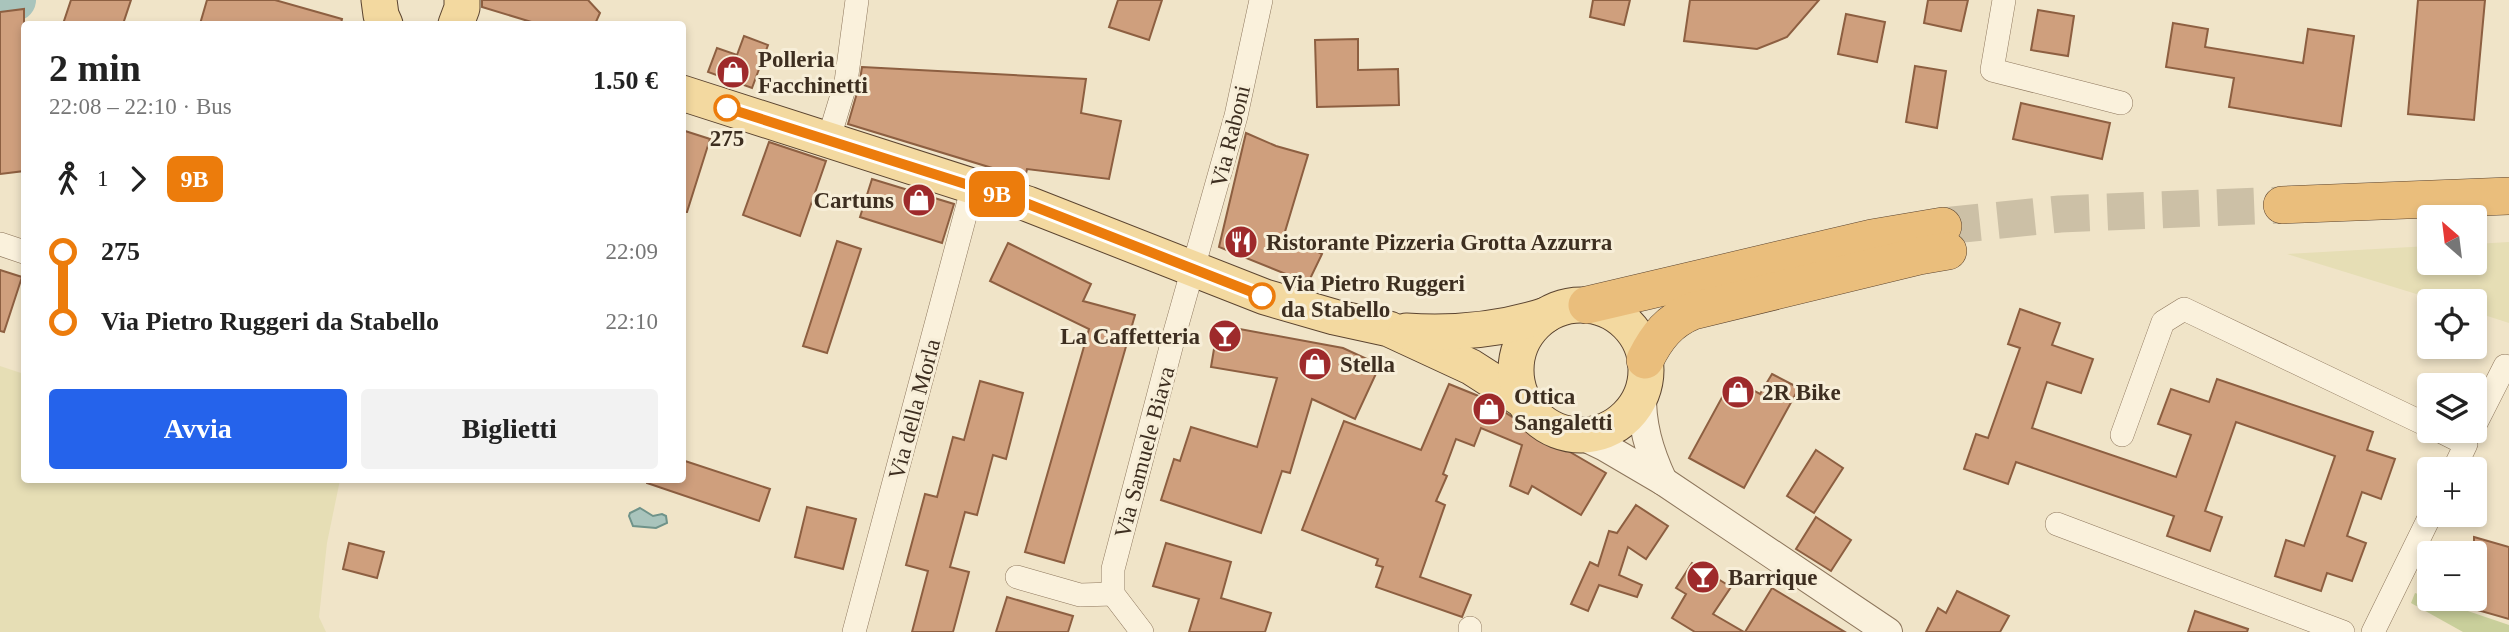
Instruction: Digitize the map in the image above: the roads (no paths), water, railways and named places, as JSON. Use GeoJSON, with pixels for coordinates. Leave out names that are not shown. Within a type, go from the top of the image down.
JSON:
{"type":"FeatureCollection","features":[{"type":"Feature","properties":{"kind":"highway"},"geometry":{"type":"LineString","coordinates":[[2417,223],[2283,217],[2509,196]]}},
{"type":"Feature","properties":{"kind":"highway"},"geometry":{"type":"LineString","coordinates":[[2487,221],[2509,220]]}},
{"type":"Feature","properties":{"kind":"highway"},"geometry":{"type":"LineString","coordinates":[[1587,305],[1872,238],[1946,239],[1919,256],[1677,318],[1666,327],[1644,375]]}},
{"type":"Feature","properties":{"kind":"main road"},"geometry":{"type":"LineString","coordinates":[[379,0],[384,21]]}},
{"type":"Feature","properties":{"kind":"main road"},"geometry":{"type":"LineString","coordinates":[[686,94],[973,186],[1081,224],[1265,298],[1334,317],[1389,329],[1447,333],[1514,324],[1566,307],[1587,305],[1608,311],[1626,323],[1638,340],[1644,375],[1632,409],[1617,424],[1598,432],[1578,435],[1557,430],[1531,412],[1524,401],[1516,371],[1519,349],[1530,330],[1546,315]]}},
{"type":"Feature","properties":{"kind":"main road"},"geometry":{"type":"LineString","coordinates":[[1389,329],[1471,367],[1524,401]]}},
{"type":"Feature","properties":{"kind":"street"},"geometry":{"type":"LineString","coordinates":[[828,141],[846,82],[857,0]]}},
{"type":"Feature","properties":{"kind":"street","name":"Via Raboni"},"geometry":{"type":"LineString","coordinates":[[1193,271],[1236,116],[1261,0]]}},
{"type":"Feature","properties":{"kind":"street"},"geometry":{"type":"LineString","coordinates":[[2004,0],[1992,69],[2121,103]]}},
{"type":"Feature","properties":{"kind":"street","name":"Via della Morla"},"geometry":{"type":"LineString","coordinates":[[854,632],[973,186]]}},
{"type":"Feature","properties":{"kind":"street"},"geometry":{"type":"LineString","coordinates":[[0,244],[21,251]]}},
{"type":"Feature","properties":{"kind":"street","name":"Via Samuele Biava"},"geometry":{"type":"LineString","coordinates":[[1113,594],[1113,569],[1193,271]]}},
{"type":"Feature","properties":{"kind":"street"},"geometry":{"type":"LineString","coordinates":[[2122,435],[2163,322],[2184,309],[2417,420]]}},
{"type":"Feature","properties":{"kind":"street"},"geometry":{"type":"LineString","coordinates":[[2487,402],[2505,366]]}},
{"type":"Feature","properties":{"kind":"street"},"geometry":{"type":"LineString","coordinates":[[1644,375],[1642,411],[1645,430],[1653,459],[1663,481]]}},
{"type":"Feature","properties":{"kind":"street"},"geometry":{"type":"LineString","coordinates":[[1578,435],[1605,447],[1663,481],[1887,632]]}},
{"type":"Feature","properties":{"kind":"street"},"geometry":{"type":"LineString","coordinates":[[2057,524],[2343,632]]}},
{"type":"Feature","properties":{"kind":"street"},"geometry":{"type":"LineString","coordinates":[[2373,632],[2425,527]]}},
{"type":"Feature","properties":{"kind":"street"},"geometry":{"type":"LineString","coordinates":[[1017,577],[1080,595],[1113,594],[1142,632]]}},
{"type":"Feature","properties":{"kind":"water"},"geometry":{"type":"Polygon","coordinates":[[[640,508],[653,516],[666,516],[667,523],[656,528],[633,526],[630,513],[640,508]]]}},
{"type":"Feature","properties":{"kind":"waterway"},"geometry":{"type":"LineString","coordinates":[[0,4],[15,0]]}},
{"type":"Feature","properties":{"kind":"tunnel"},"geometry":{"type":"LineString","coordinates":[[1943,226],[2060,214],[2282,205]]}},
{"type":"Feature","properties":{"kind":"place","name":"Polleria Facchinetti"},"geometry":{"type":"Point","coordinates":[733,72]}},
{"type":"Feature","properties":{"kind":"place","name":"275"},"geometry":{"type":"Point","coordinates":[727,108]}},
{"type":"Feature","properties":{"kind":"place","name":"Cartuns"},"geometry":{"type":"Point","coordinates":[919,200]}},
{"type":"Feature","properties":{"kind":"place","name":"Ristorante Pizzeria Grotta Azzurra"},"geometry":{"type":"Point","coordinates":[1241,242]}},
{"type":"Feature","properties":{"kind":"place","name":"Via Pietro Ruggeri da Stabello"},"geometry":{"type":"Point","coordinates":[1262,296]}},
{"type":"Feature","properties":{"kind":"place","name":"La Caffetteria"},"geometry":{"type":"Point","coordinates":[1225,336]}},
{"type":"Feature","properties":{"kind":"place","name":"Stella"},"geometry":{"type":"Point","coordinates":[1315,364]}},
{"type":"Feature","properties":{"kind":"place","name":"2R Bike"},"geometry":{"type":"Point","coordinates":[1738,392]}},
{"type":"Feature","properties":{"kind":"place","name":"Ottica Sangaletti"},"geometry":{"type":"Point","coordinates":[1489,409]}},
{"type":"Feature","properties":{"kind":"place","name":"Barrique"},"geometry":{"type":"Point","coordinates":[1703,577]}}]}
